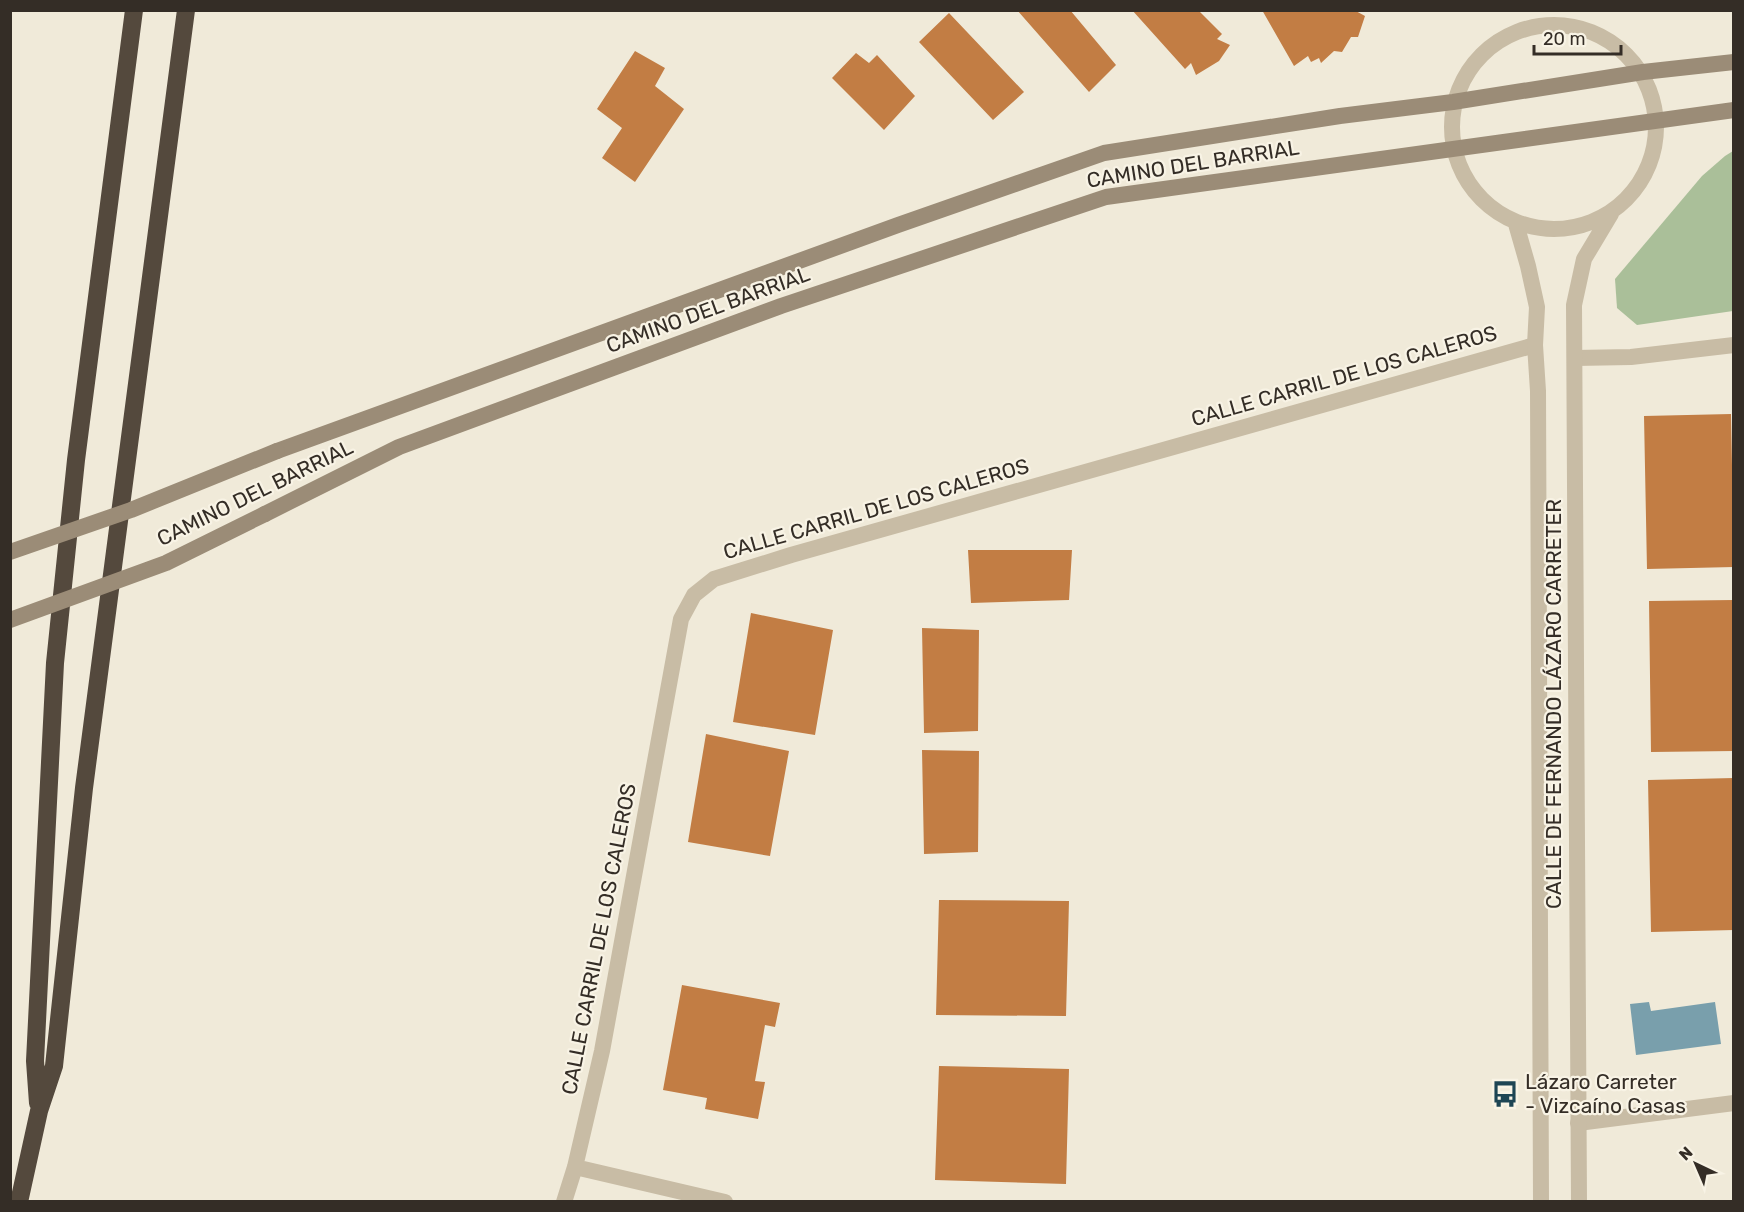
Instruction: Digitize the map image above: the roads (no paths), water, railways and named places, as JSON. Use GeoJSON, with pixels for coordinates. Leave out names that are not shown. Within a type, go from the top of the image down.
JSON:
{"type":"FeatureCollection","features":[{"type":"Feature","properties":{"kind":"highway"},"geometry":{"type":"LineString","coordinates":[[39,1110],[35,1061],[55,663],[76,460],[134,10]]}},
{"type":"Feature","properties":{"kind":"highway"},"geometry":{"type":"LineString","coordinates":[[19,1202],[39,1110],[54,1066],[84,788],[186,10]]}},
{"type":"Feature","properties":{"kind":"main road","name":"CAMINO DEL BARRIAL"},"geometry":{"type":"LineString","coordinates":[[10,552],[131,510],[277,451],[898,225],[1104,153],[1642,72],[1734,62]]}},
{"type":"Feature","properties":{"kind":"main road","name":"CAMINO DEL BARRIAL"},"geometry":{"type":"LineString","coordinates":[[10,620],[166,562],[399,447],[781,306],[1106,196],[1734,110]]}},
{"type":"Feature","properties":{"kind":"street"},"geometry":{"type":"LineString","coordinates":[[1559,23],[1605,36],[1642,72],[1658,120],[1642,182],[1611,214],[1574,229],[1547,231],[1516,224],[1479,200],[1452,149],[1453,102],[1485,50],[1524,28],[1559,23]]}},
{"type":"Feature","properties":{"kind":"street","name":"CALLE DE FERNANDO LÁZARO CARRETER"},"geometry":{"type":"LineString","coordinates":[[1579,1202],[1574,305],[1584,259],[1611,214]]}},
{"type":"Feature","properties":{"kind":"street","name":"CALLE DE FERNANDO LÁZARO CARRETER"},"geometry":{"type":"LineString","coordinates":[[1516,224],[1537,307],[1535,345],[1538,403],[1541,1202]]}},
{"type":"Feature","properties":{"kind":"street","name":"CALLE CARRIL DE LOS CALEROS"},"geometry":{"type":"LineString","coordinates":[[564,1202],[575,1167],[602,1051],[681,619],[694,595],[714,579],[791,555],[1535,345]]}},
{"type":"Feature","properties":{"kind":"street"},"geometry":{"type":"LineString","coordinates":[[1575,358],[1631,357],[1734,345]]}},
{"type":"Feature","properties":{"kind":"street"},"geometry":{"type":"LineString","coordinates":[[1578,1123],[1734,1103]]}},
{"type":"Feature","properties":{"kind":"street"},"geometry":{"type":"LineString","coordinates":[[575,1167],[725,1202]]}},
{"type":"Feature","properties":{"kind":"water"},"geometry":{"type":"Polygon","coordinates":[[[1649,1002],[1651,1011],[1715,1002],[1721,1044],[1636,1055],[1630,1004],[1649,1002]]]}},
{"type":"Feature","properties":{"kind":"place","name":"Lázaro Carreter - Vizcaíno Casas"},"geometry":{"type":"Point","coordinates":[1505,1094]}}]}
